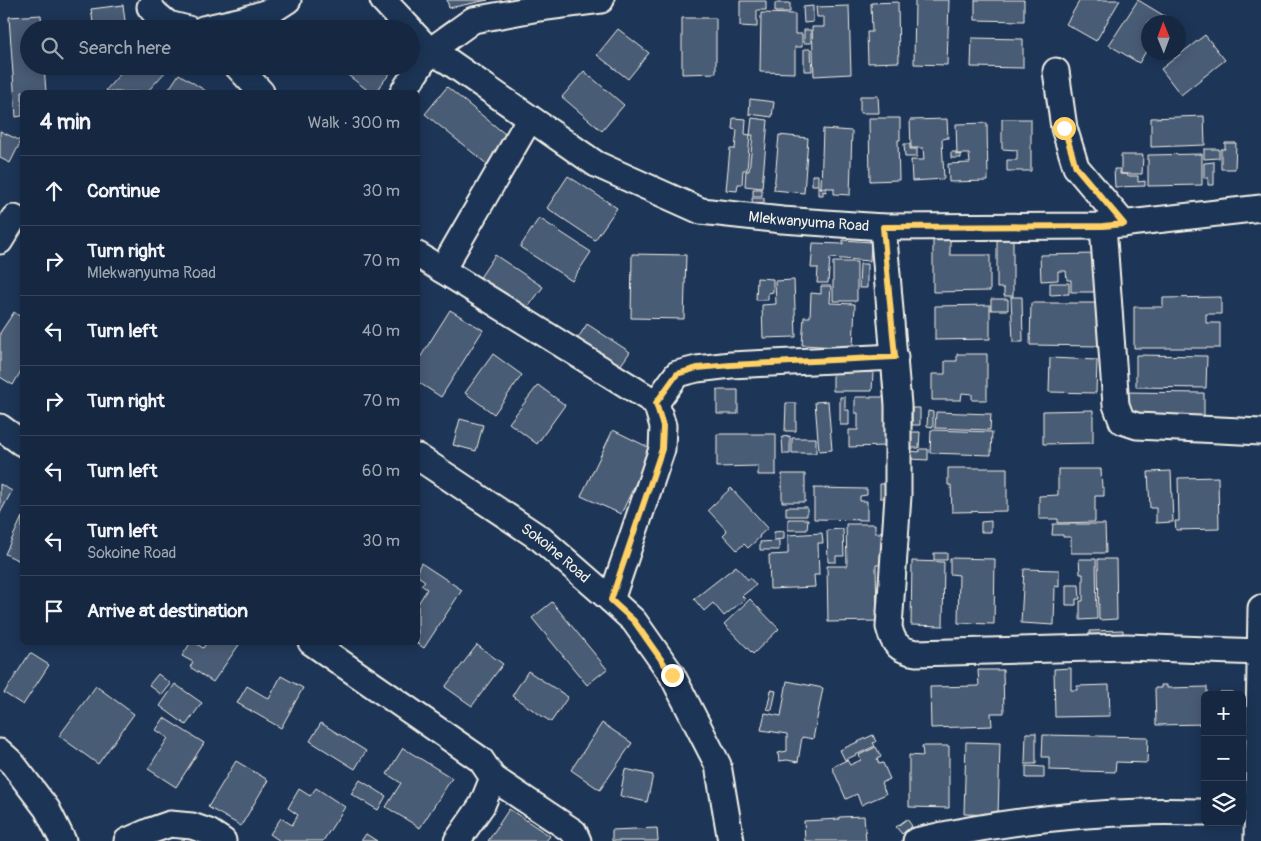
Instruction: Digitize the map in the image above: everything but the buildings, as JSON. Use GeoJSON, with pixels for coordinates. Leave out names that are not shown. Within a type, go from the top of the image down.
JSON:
{"type":"FeatureCollection","features":[{"type":"Feature","properties":{"kind":"street"},"geometry":{"type":"LineString","coordinates":[[243,20],[271,11],[288,0]]}},
{"type":"Feature","properties":{"kind":"street","name":"Mlekwanyuma Road"},"geometry":{"type":"LineString","coordinates":[[383,0],[401,20]]}},
{"type":"Feature","properties":{"kind":"street"},"geometry":{"type":"LineString","coordinates":[[420,66],[430,50],[473,20],[538,4],[601,0]]}},
{"type":"Feature","properties":{"kind":"street"},"geometry":{"type":"LineString","coordinates":[[150,6],[163,20]]}},
{"type":"Feature","properties":{"kind":"street","name":"Mlekwanyuma Road"},"geometry":{"type":"LineString","coordinates":[[420,40],[430,50],[596,164],[701,212],[883,227],[1113,225],[1261,208]]}},
{"type":"Feature","properties":{"kind":"street"},"geometry":{"type":"LineString","coordinates":[[1056,71],[1064,128],[1076,167],[1113,225],[1116,405],[1122,421],[1137,426],[1261,432]]}},
{"type":"Feature","properties":{"kind":"street"},"geometry":{"type":"LineString","coordinates":[[245,75],[259,90]]}},
{"type":"Feature","properties":{"kind":"street"},"geometry":{"type":"LineString","coordinates":[[404,90],[414,75]]}},
{"type":"Feature","properties":{"kind":"street"},"geometry":{"type":"LineString","coordinates":[[442,270],[530,118]]}},
{"type":"Feature","properties":{"kind":"street"},"geometry":{"type":"LineString","coordinates":[[0,241],[12,216]]}},
{"type":"Feature","properties":{"kind":"street"},"geometry":{"type":"LineString","coordinates":[[883,227],[898,405],[898,496],[888,627],[891,638],[898,646],[906,651],[916,653],[1128,647],[1260,652]]}},
{"type":"Feature","properties":{"kind":"street"},"geometry":{"type":"LineString","coordinates":[[420,256],[656,403],[663,426],[662,449],[611,600]]}},
{"type":"Feature","properties":{"kind":"street"},"geometry":{"type":"LineString","coordinates":[[656,403],[677,374],[697,368],[895,357]]}},
{"type":"Feature","properties":{"kind":"street"},"geometry":{"type":"LineString","coordinates":[[0,427],[20,441]]}},
{"type":"Feature","properties":{"kind":"street","name":"Sokoine Road"},"geometry":{"type":"LineString","coordinates":[[420,458],[541,539],[634,621],[672,675],[718,765],[731,841]]}},
{"type":"Feature","properties":{"kind":"street"},"geometry":{"type":"LineString","coordinates":[[1257,841],[1250,812],[1261,608]]}},
{"type":"Feature","properties":{"kind":"street"},"geometry":{"type":"LineString","coordinates":[[315,645],[481,760],[493,778],[574,832],[578,841]]}},
{"type":"Feature","properties":{"kind":"street"},"geometry":{"type":"LineString","coordinates":[[0,752],[12,764],[47,809],[63,841]]}},
{"type":"Feature","properties":{"kind":"street"},"geometry":{"type":"LineString","coordinates":[[457,841],[482,805],[493,778]]}},
{"type":"Feature","properties":{"kind":"street"},"geometry":{"type":"LineString","coordinates":[[916,841],[956,832],[1051,818],[1144,812],[1201,812]]}},
{"type":"Feature","properties":{"kind":"street"},"geometry":{"type":"LineString","coordinates":[[127,841],[170,824],[192,826],[209,832],[223,841]]}},
{"type":"Feature","properties":{"kind":"route"},"geometry":{"type":"LineString","coordinates":[[672,675],[634,621],[611,600],[662,449],[663,426],[656,403],[677,374],[697,368],[895,357],[883,227],[1103,226],[1124,224],[1076,167],[1064,128]]}}]}
